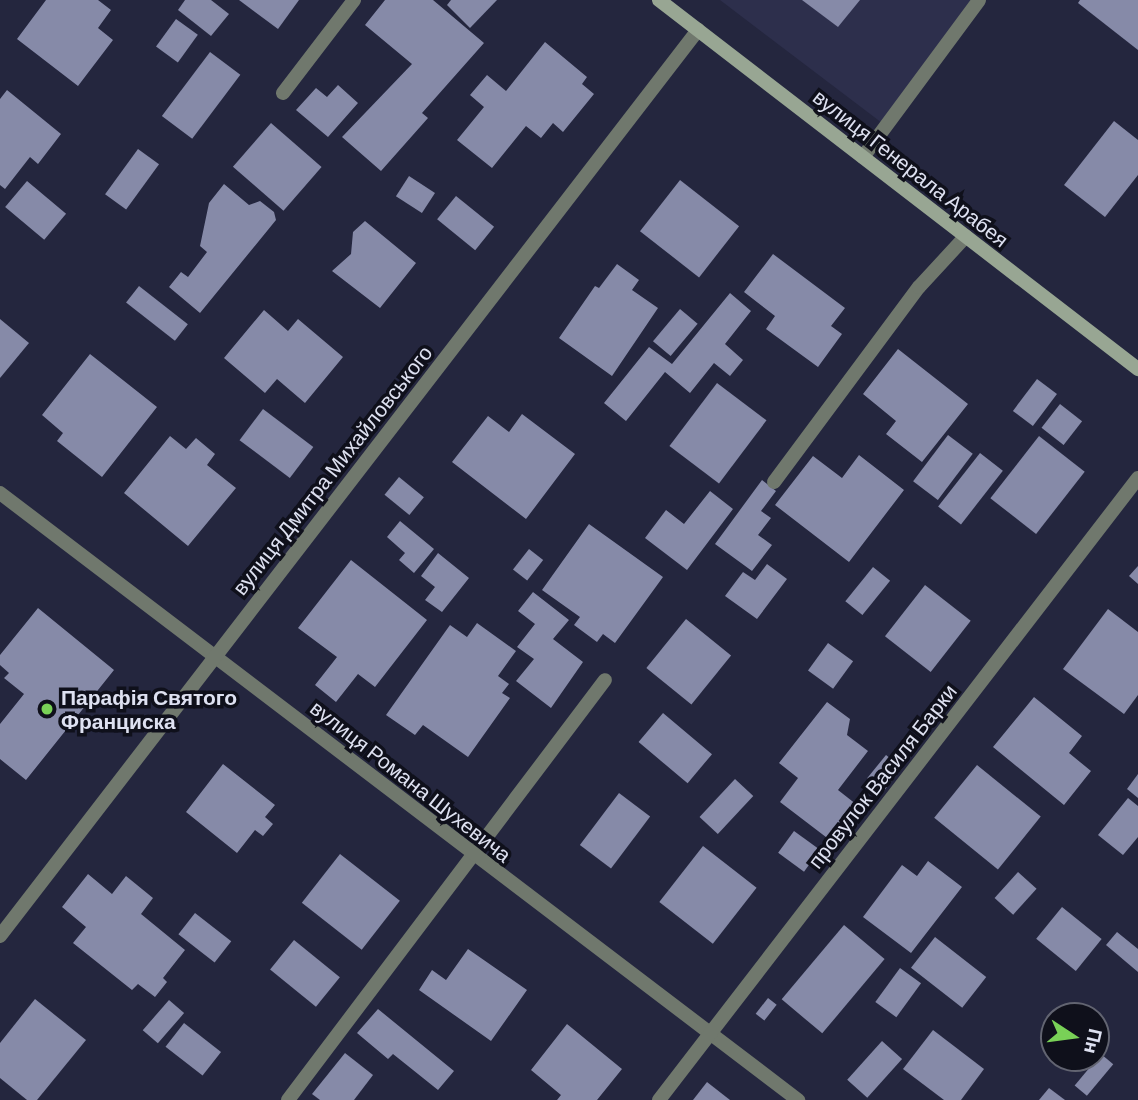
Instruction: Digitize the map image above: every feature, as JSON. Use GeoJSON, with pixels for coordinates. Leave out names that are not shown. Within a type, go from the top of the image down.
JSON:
{"type":"FeatureCollection","features":[{"type":"Feature","properties":{"kind":"main road","name":"вулиця Генерала Арабея"},"geometry":{"type":"LineString","coordinates":[[659,0],[1138,369]]}},
{"type":"Feature","properties":{"kind":"street"},"geometry":{"type":"LineString","coordinates":[[283,93],[354,0]]}},
{"type":"Feature","properties":{"kind":"street"},"geometry":{"type":"LineString","coordinates":[[863,157],[979,0]]}},
{"type":"Feature","properties":{"kind":"street","name":"вулиця Дмитра Михайловського"},"geometry":{"type":"LineString","coordinates":[[0,936],[213,656],[698,30]]}},
{"type":"Feature","properties":{"kind":"street"},"geometry":{"type":"LineString","coordinates":[[774,482],[919,287],[966,236]]}},
{"type":"Feature","properties":{"kind":"street","name":"провулок Василя Барки"},"geometry":{"type":"LineString","coordinates":[[659,1100],[1138,478]]}},
{"type":"Feature","properties":{"kind":"street","name":"вулиця Романа Шухевича"},"geometry":{"type":"LineString","coordinates":[[0,493],[470,854],[798,1100]]}},
{"type":"Feature","properties":{"kind":"street"},"geometry":{"type":"LineString","coordinates":[[288,1100],[470,854],[604,680]]}},
{"type":"Feature","properties":{"kind":"shaded area"},"geometry":{"type":"Polygon","coordinates":[[[720,0],[979,0],[886,126],[720,0]]]}},
{"type":"Feature","properties":{"kind":"building"},"geometry":{"type":"Polygon","coordinates":[[[46,0],[98,0],[111,10],[98,28],[113,40],[78,86],[17,39],[46,0]]]}},
{"type":"Feature","properties":{"kind":"building"},"geometry":{"type":"Polygon","coordinates":[[[185,0],[211,0],[229,14],[211,36],[178,10],[185,0]]]}},
{"type":"Feature","properties":{"kind":"building"},"geometry":{"type":"Polygon","coordinates":[[[239,0],[299,0],[278,29],[239,0]]]}},
{"type":"Feature","properties":{"kind":"building"},"geometry":{"type":"Polygon","coordinates":[[[385,0],[433,0],[484,43],[422,113],[428,118],[381,171],[342,137],[412,64],[365,25],[385,0]]]}},
{"type":"Feature","properties":{"kind":"building"},"geometry":{"type":"Polygon","coordinates":[[[451,0],[497,0],[470,28],[447,5],[451,0]]]}},
{"type":"Feature","properties":{"kind":"building"},"geometry":{"type":"Polygon","coordinates":[[[802,0],[860,0],[838,27],[802,0]]]}},
{"type":"Feature","properties":{"kind":"building"},"geometry":{"type":"Polygon","coordinates":[[[1080,0],[1138,0],[1138,50],[1078,3],[1080,0]]]}},
{"type":"Feature","properties":{"kind":"building"},"geometry":{"type":"Polygon","coordinates":[[[176,19],[198,35],[178,62],[156,47],[176,19]]]}},
{"type":"Feature","properties":{"kind":"building"},"geometry":{"type":"Polygon","coordinates":[[[545,42],[587,77],[582,84],[594,94],[563,132],[553,123],[541,138],[526,126],[492,168],[457,140],[484,107],[470,95],[487,75],[506,91],[545,42]]]}},
{"type":"Feature","properties":{"kind":"building"},"geometry":{"type":"Polygon","coordinates":[[[210,52],[240,75],[192,139],[162,116],[210,52]]]}},
{"type":"Feature","properties":{"kind":"building"},"geometry":{"type":"Polygon","coordinates":[[[338,85],[358,103],[328,137],[296,110],[316,88],[327,97],[338,85]]]}},
{"type":"Feature","properties":{"kind":"building"},"geometry":{"type":"Polygon","coordinates":[[[7,90],[61,134],[38,164],[30,157],[5,189],[0,185],[0,99],[7,90]]]}},
{"type":"Feature","properties":{"kind":"building"},"geometry":{"type":"Polygon","coordinates":[[[1114,121],[1138,140],[1138,175],[1105,217],[1064,185],[1114,121]]]}},
{"type":"Feature","properties":{"kind":"building"},"geometry":{"type":"Polygon","coordinates":[[[271,123],[322,167],[284,211],[233,167],[271,123]]]}},
{"type":"Feature","properties":{"kind":"building"},"geometry":{"type":"Polygon","coordinates":[[[138,149],[159,164],[126,210],[105,194],[138,149]]]}},
{"type":"Feature","properties":{"kind":"building"},"geometry":{"type":"Polygon","coordinates":[[[409,176],[435,193],[422,213],[396,196],[409,176]]]}},
{"type":"Feature","properties":{"kind":"building"},"geometry":{"type":"Polygon","coordinates":[[[680,180],[739,226],[699,277],[640,231],[680,180]]]}},
{"type":"Feature","properties":{"kind":"building"},"geometry":{"type":"Polygon","coordinates":[[[27,181],[66,214],[44,240],[5,207],[27,181]]]}},
{"type":"Feature","properties":{"kind":"building"},"geometry":{"type":"Polygon","coordinates":[[[224,184],[249,205],[260,201],[274,212],[276,220],[200,313],[169,287],[181,272],[188,277],[207,252],[200,246],[209,203],[224,184]]]}},
{"type":"Feature","properties":{"kind":"building"},"geometry":{"type":"Polygon","coordinates":[[[456,196],[494,227],[475,250],[437,219],[456,196]]]}},
{"type":"Feature","properties":{"kind":"building"},"geometry":{"type":"Polygon","coordinates":[[[365,221],[416,263],[380,308],[332,271],[351,254],[353,232],[365,221]]]}},
{"type":"Feature","properties":{"kind":"building"},"geometry":{"type":"Polygon","coordinates":[[[773,254],[845,308],[831,326],[842,334],[818,367],[766,329],[775,316],[744,292],[773,254]]]}},
{"type":"Feature","properties":{"kind":"building"},"geometry":{"type":"Polygon","coordinates":[[[617,264],[639,280],[632,290],[658,308],[612,376],[559,338],[595,286],[599,288],[617,264]]]}},
{"type":"Feature","properties":{"kind":"building"},"geometry":{"type":"Polygon","coordinates":[[[139,286],[188,324],[175,341],[126,303],[139,286]]]}},
{"type":"Feature","properties":{"kind":"building"},"geometry":{"type":"Polygon","coordinates":[[[730,293],[751,311],[725,344],[743,360],[730,376],[714,363],[690,393],[665,372],[626,421],[604,403],[649,347],[672,364],[730,293]]]}},
{"type":"Feature","properties":{"kind":"building"},"geometry":{"type":"Polygon","coordinates":[[[680,309],[698,324],[671,356],[653,341],[680,309]]]}},
{"type":"Feature","properties":{"kind":"building"},"geometry":{"type":"Polygon","coordinates":[[[264,310],[288,331],[298,319],[343,357],[305,403],[277,379],[265,393],[224,358],[264,310]]]}},
{"type":"Feature","properties":{"kind":"building"},"geometry":{"type":"Polygon","coordinates":[[[0,319],[29,343],[0,378],[0,319]]]}},
{"type":"Feature","properties":{"kind":"building"},"geometry":{"type":"Polygon","coordinates":[[[898,349],[968,404],[922,462],[886,434],[896,421],[863,394],[898,349]]]}},
{"type":"Feature","properties":{"kind":"building"},"geometry":{"type":"Polygon","coordinates":[[[90,354],[157,407],[102,477],[57,441],[63,433],[42,415],[90,354]]]}},
{"type":"Feature","properties":{"kind":"building"},"geometry":{"type":"Polygon","coordinates":[[[1037,379],[1057,394],[1033,426],[1013,411],[1037,379]]]}},
{"type":"Feature","properties":{"kind":"building"},"geometry":{"type":"Polygon","coordinates":[[[717,383],[767,420],[719,483],[669,446],[717,383]]]}},
{"type":"Feature","properties":{"kind":"building"},"geometry":{"type":"Polygon","coordinates":[[[1060,404],[1082,421],[1064,445],[1042,428],[1060,404]]]}},
{"type":"Feature","properties":{"kind":"building"},"geometry":{"type":"Polygon","coordinates":[[[263,409],[313,447],[290,478],[240,440],[263,409]]]}},
{"type":"Feature","properties":{"kind":"building"},"geometry":{"type":"Polygon","coordinates":[[[522,414],[575,454],[526,519],[452,462],[488,416],[509,432],[522,414]]]}},
{"type":"Feature","properties":{"kind":"building"},"geometry":{"type":"Polygon","coordinates":[[[948,435],[973,454],[938,500],[913,481],[948,435]]]}},
{"type":"Feature","properties":{"kind":"building"},"geometry":{"type":"Polygon","coordinates":[[[170,436],[186,449],[196,438],[215,454],[207,465],[236,488],[188,546],[124,493],[170,436]]]}},
{"type":"Feature","properties":{"kind":"building"},"geometry":{"type":"Polygon","coordinates":[[[1039,436],[1085,472],[1036,534],[990,498],[1039,436]]]}},
{"type":"Feature","properties":{"kind":"building"},"geometry":{"type":"Polygon","coordinates":[[[980,453],[1003,471],[961,524],[938,507],[980,453]]]}},
{"type":"Feature","properties":{"kind":"building"},"geometry":{"type":"Polygon","coordinates":[[[859,455],[904,490],[849,562],[775,505],[813,456],[842,478],[859,455]]]}},
{"type":"Feature","properties":{"kind":"building"},"geometry":{"type":"Polygon","coordinates":[[[399,477],[424,497],[409,515],[385,495],[399,477]]]}},
{"type":"Feature","properties":{"kind":"building"},"geometry":{"type":"Polygon","coordinates":[[[762,480],[776,491],[761,511],[771,518],[758,535],[772,545],[752,571],[715,544],[762,480]]]}},
{"type":"Feature","properties":{"kind":"building"},"geometry":{"type":"Polygon","coordinates":[[[710,491],[733,509],[687,570],[645,538],[666,510],[684,524],[710,491]]]}},
{"type":"Feature","properties":{"kind":"building"},"geometry":{"type":"Polygon","coordinates":[[[400,521],[434,549],[414,573],[399,560],[405,553],[387,537],[400,521]]]}},
{"type":"Feature","properties":{"kind":"building"},"geometry":{"type":"Polygon","coordinates":[[[589,524],[663,577],[615,643],[603,634],[597,642],[574,625],[580,617],[542,590],[589,524]]]}},
{"type":"Feature","properties":{"kind":"building"},"geometry":{"type":"Polygon","coordinates":[[[529,549],[543,560],[527,581],[513,569],[529,549]]]}},
{"type":"Feature","properties":{"kind":"building"},"geometry":{"type":"Polygon","coordinates":[[[438,553],[469,578],[442,612],[425,600],[435,587],[421,576],[438,553]]]}},
{"type":"Feature","properties":{"kind":"building"},"geometry":{"type":"Polygon","coordinates":[[[351,560],[427,620],[375,687],[358,674],[336,702],[315,685],[337,657],[298,628],[351,560]]]}},
{"type":"Feature","properties":{"kind":"building"},"geometry":{"type":"Polygon","coordinates":[[[767,564],[787,579],[757,619],[725,596],[743,572],[755,580],[767,564]]]}},
{"type":"Feature","properties":{"kind":"building"},"geometry":{"type":"Polygon","coordinates":[[[1138,566],[1138,584],[1129,576],[1138,566]]]}},
{"type":"Feature","properties":{"kind":"building"},"geometry":{"type":"Polygon","coordinates":[[[873,567],[890,581],[862,615],[845,601],[873,567]]]}},
{"type":"Feature","properties":{"kind":"building"},"geometry":{"type":"Polygon","coordinates":[[[925,585],[971,621],[931,672],[885,636],[925,585]]]}},
{"type":"Feature","properties":{"kind":"building"},"geometry":{"type":"Polygon","coordinates":[[[533,592],[569,620],[553,639],[583,662],[551,708],[516,681],[534,659],[517,647],[535,624],[518,611],[533,592]]]}},
{"type":"Feature","properties":{"kind":"building","name":"Парафія Святого Франциска"},"geometry":{"type":"Polygon","coordinates":[[[38,608],[114,670],[26,780],[0,759],[0,724],[24,694],[4,678],[9,673],[0,665],[0,655],[38,608]]]}},
{"type":"Feature","properties":{"kind":"building"},"geometry":{"type":"Polygon","coordinates":[[[1108,609],[1138,632],[1138,695],[1124,714],[1063,669],[1108,609]]]}},
{"type":"Feature","properties":{"kind":"building"},"geometry":{"type":"Polygon","coordinates":[[[686,619],[731,656],[691,704],[646,668],[686,619]]]}},
{"type":"Feature","properties":{"kind":"building"},"geometry":{"type":"Polygon","coordinates":[[[477,623],[516,651],[498,676],[509,684],[502,693],[510,698],[468,757],[423,725],[415,735],[386,715],[450,625],[467,637],[477,623]]]}},
{"type":"Feature","properties":{"kind":"building"},"geometry":{"type":"Polygon","coordinates":[[[828,643],[853,661],[833,689],[808,671],[828,643]]]}},
{"type":"Feature","properties":{"kind":"building"},"geometry":{"type":"Polygon","coordinates":[[[1034,697],[1082,736],[1069,753],[1091,771],[1064,805],[993,747],[1034,697]]]}},
{"type":"Feature","properties":{"kind":"building"},"geometry":{"type":"Polygon","coordinates":[[[827,702],[850,719],[847,735],[868,751],[838,790],[866,812],[839,847],[780,802],[798,778],[779,763],[827,702]]]}},
{"type":"Feature","properties":{"kind":"building"},"geometry":{"type":"Polygon","coordinates":[[[663,713],[712,754],[688,783],[639,742],[663,713]]]}},
{"type":"Feature","properties":{"kind":"building"},"geometry":{"type":"Polygon","coordinates":[[[886,755],[902,768],[883,792],[867,778],[886,755]]]}},
{"type":"Feature","properties":{"kind":"building"},"geometry":{"type":"Polygon","coordinates":[[[223,764],[275,805],[265,817],[273,824],[263,836],[255,830],[237,853],[186,812],[223,764]]]}},
{"type":"Feature","properties":{"kind":"building"},"geometry":{"type":"Polygon","coordinates":[[[977,765],[1041,817],[998,869],[934,818],[977,765]]]}},
{"type":"Feature","properties":{"kind":"building"},"geometry":{"type":"Polygon","coordinates":[[[1138,774],[1138,798],[1127,789],[1138,774]]]}},
{"type":"Feature","properties":{"kind":"building"},"geometry":{"type":"Polygon","coordinates":[[[735,779],[753,796],[718,834],[700,817],[735,779]]]}},
{"type":"Feature","properties":{"kind":"building"},"geometry":{"type":"Polygon","coordinates":[[[619,793],[650,816],[611,868],[580,845],[619,793]]]}},
{"type":"Feature","properties":{"kind":"building"},"geometry":{"type":"Polygon","coordinates":[[[1128,798],[1138,806],[1138,837],[1123,855],[1098,835],[1128,798]]]}},
{"type":"Feature","properties":{"kind":"building"},"geometry":{"type":"Polygon","coordinates":[[[794,831],[820,850],[804,872],[778,853],[794,831]]]}},
{"type":"Feature","properties":{"kind":"building"},"geometry":{"type":"Polygon","coordinates":[[[703,846],[757,888],[713,944],[659,902],[703,846]]]}},
{"type":"Feature","properties":{"kind":"building"},"geometry":{"type":"Polygon","coordinates":[[[340,854],[400,901],[362,950],[302,903],[340,854]]]}},
{"type":"Feature","properties":{"kind":"building"},"geometry":{"type":"Polygon","coordinates":[[[928,861],[962,887],[911,953],[863,917],[902,865],[917,876],[928,861]]]}},
{"type":"Feature","properties":{"kind":"building"},"geometry":{"type":"Polygon","coordinates":[[[1018,872],[1037,889],[1013,915],[995,898],[1018,872]]]}},
{"type":"Feature","properties":{"kind":"building"},"geometry":{"type":"Polygon","coordinates":[[[88,874],[112,894],[126,876],[153,898],[141,914],[185,950],[163,978],[167,982],[155,997],[138,984],[132,990],[73,943],[86,927],[62,907],[88,874]]]}},
{"type":"Feature","properties":{"kind":"building"},"geometry":{"type":"Polygon","coordinates":[[[1062,907],[1102,939],[1076,971],[1036,939],[1062,907]]]}},
{"type":"Feature","properties":{"kind":"building"},"geometry":{"type":"Polygon","coordinates":[[[195,913],[231,941],[215,963],[178,934],[195,913]]]}},
{"type":"Feature","properties":{"kind":"building"},"geometry":{"type":"Polygon","coordinates":[[[844,925],[885,959],[822,1033],[782,999],[844,925]]]}},
{"type":"Feature","properties":{"kind":"building"},"geometry":{"type":"Polygon","coordinates":[[[1117,932],[1138,949],[1138,972],[1106,945],[1117,932]]]}},
{"type":"Feature","properties":{"kind":"building"},"geometry":{"type":"Polygon","coordinates":[[[935,937],[986,977],[962,1008],[911,968],[935,937]]]}},
{"type":"Feature","properties":{"kind":"building"},"geometry":{"type":"Polygon","coordinates":[[[294,940],[340,977],[316,1007],[270,970],[294,940]]]}},
{"type":"Feature","properties":{"kind":"building"},"geometry":{"type":"Polygon","coordinates":[[[468,949],[527,990],[491,1041],[419,990],[432,970],[446,980],[468,949]]]}},
{"type":"Feature","properties":{"kind":"building"},"geometry":{"type":"Polygon","coordinates":[[[900,968],[921,983],[896,1017],[875,1002],[900,968]]]}},
{"type":"Feature","properties":{"kind":"building"},"geometry":{"type":"Polygon","coordinates":[[[768,998],[777,1005],[764,1021],[756,1014],[768,998]]]}},
{"type":"Feature","properties":{"kind":"building"},"geometry":{"type":"Polygon","coordinates":[[[35,999],[86,1040],[37,1100],[27,1100],[0,1078],[0,1043],[35,999]]]}},
{"type":"Feature","properties":{"kind":"building"},"geometry":{"type":"Polygon","coordinates":[[[169,1000],[184,1013],[158,1043],[143,1030],[169,1000]]]}},
{"type":"Feature","properties":{"kind":"building"},"geometry":{"type":"Polygon","coordinates":[[[378,1009],[454,1071],[438,1090],[393,1054],[388,1059],[357,1033],[378,1009]]]}},
{"type":"Feature","properties":{"kind":"building"},"geometry":{"type":"Polygon","coordinates":[[[184,1023],[221,1052],[203,1076],[166,1047],[184,1023]]]}},
{"type":"Feature","properties":{"kind":"building"},"geometry":{"type":"Polygon","coordinates":[[[567,1024],[622,1069],[597,1100],[557,1100],[561,1095],[531,1070],[567,1024]]]}},
{"type":"Feature","properties":{"kind":"building"},"geometry":{"type":"Polygon","coordinates":[[[933,1030],[984,1069],[961,1100],[944,1100],[903,1069],[933,1030]]]}},
{"type":"Feature","properties":{"kind":"building"},"geometry":{"type":"Polygon","coordinates":[[[882,1041],[902,1059],[867,1098],[847,1080],[882,1041]]]}},
{"type":"Feature","properties":{"kind":"building"},"geometry":{"type":"Polygon","coordinates":[[[345,1053],[373,1075],[354,1100],[320,1100],[312,1094],[345,1053]]]}},
{"type":"Feature","properties":{"kind":"building"},"geometry":{"type":"Polygon","coordinates":[[[1086,1072],[1107,1072],[1087,1096],[1075,1085],[1086,1072]]]}},
{"type":"Feature","properties":{"kind":"building"},"geometry":{"type":"Polygon","coordinates":[[[707,1082],[730,1100],[693,1100],[707,1082]]]}},
{"type":"Feature","properties":{"kind":"building"},"geometry":{"type":"Polygon","coordinates":[[[1049,1088],[1065,1100],[1039,1100],[1049,1088]]]}},
{"type":"Feature","properties":{"kind":"place","name":"Парафія Святого Франциска"},"geometry":{"type":"Point","coordinates":[47,709]}}]}
